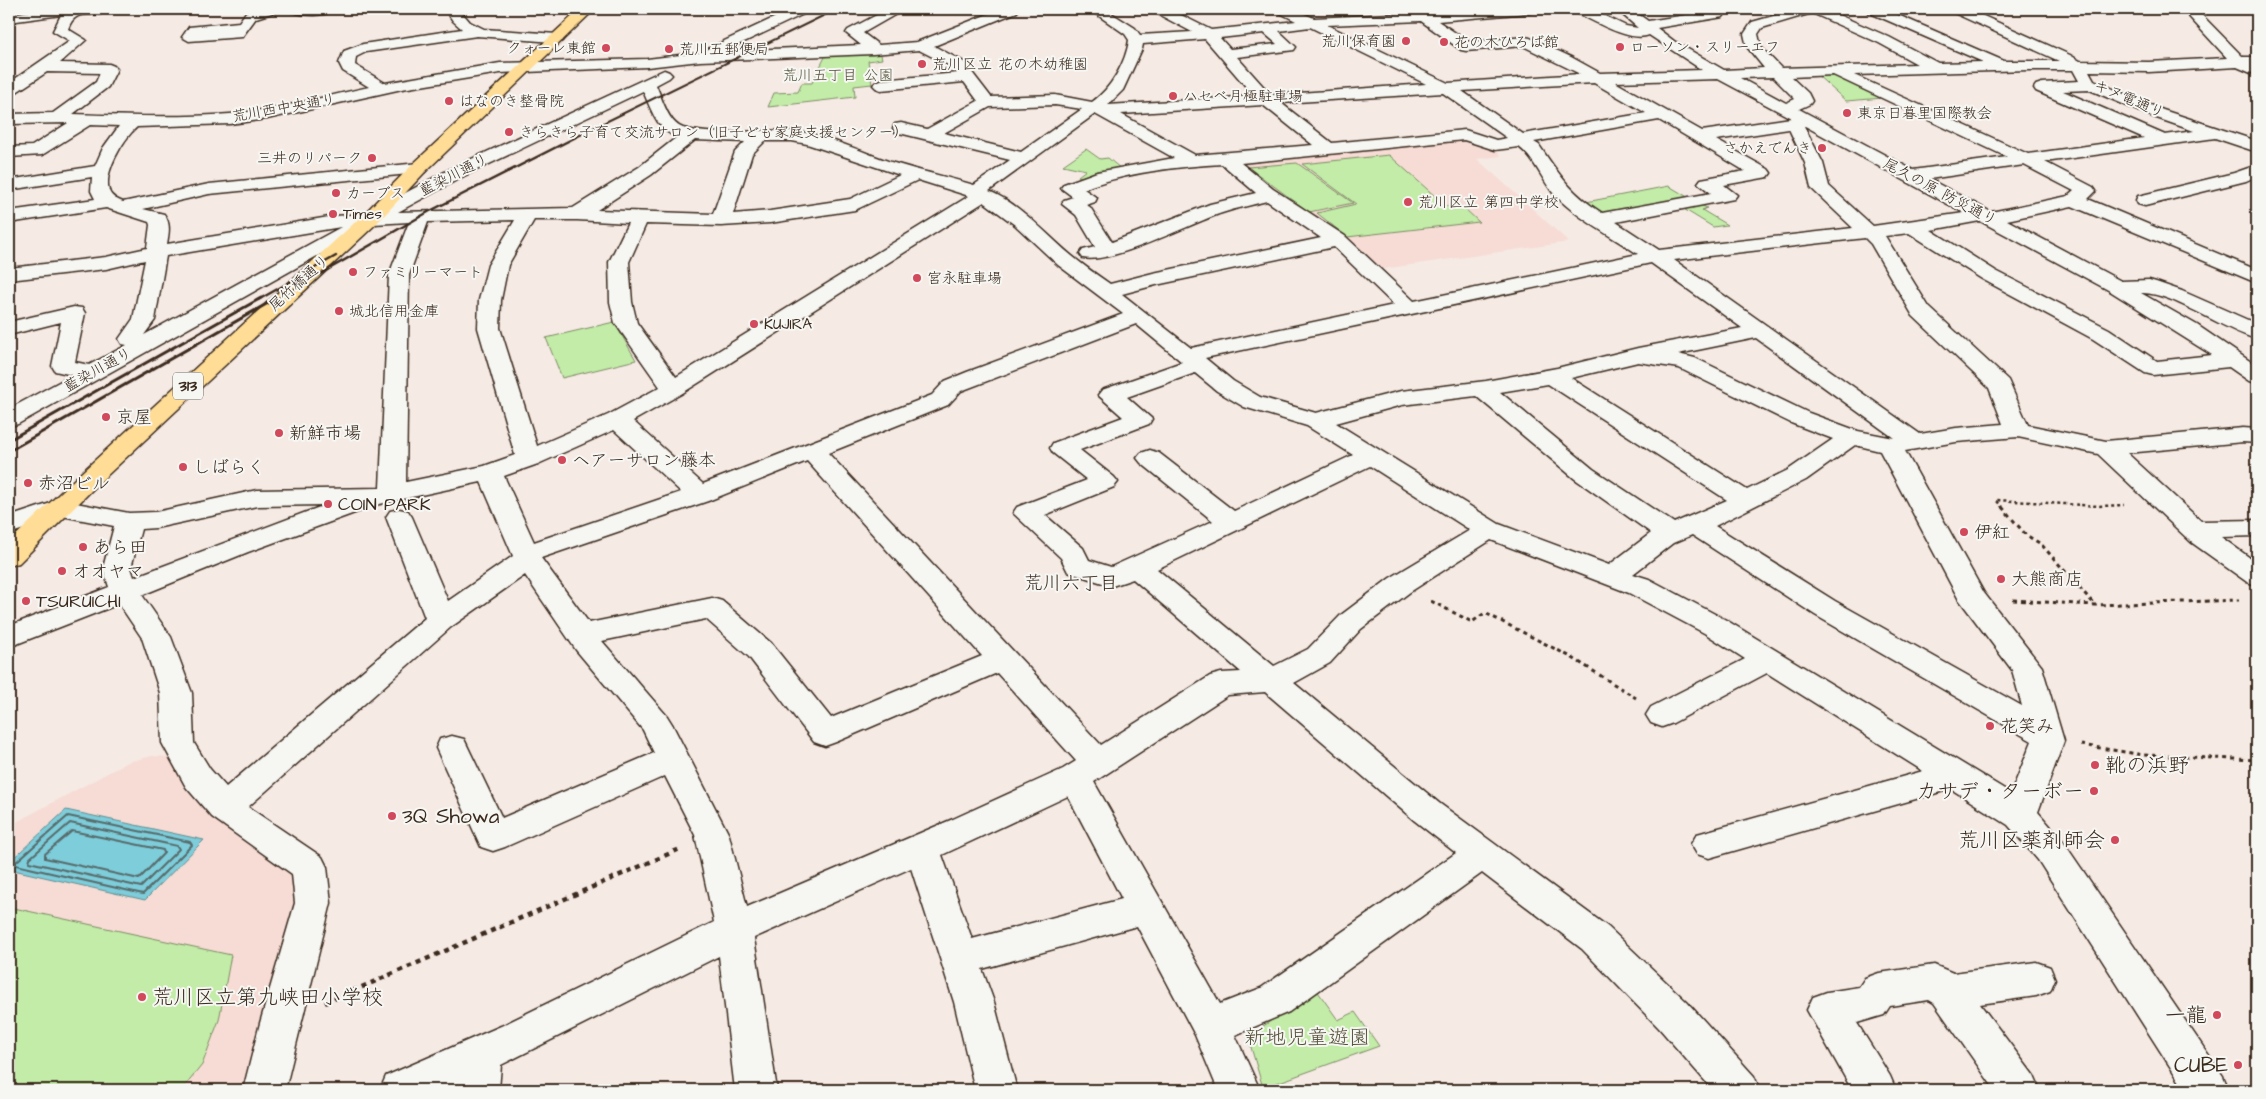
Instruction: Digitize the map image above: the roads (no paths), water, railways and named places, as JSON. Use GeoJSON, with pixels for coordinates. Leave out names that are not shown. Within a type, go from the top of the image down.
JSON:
{"type":"FeatureCollection","features":[{"type":"Feature","properties":{"kind":"main road","name":"尾竹橋通り"},"geometry":{"type":"LineString","coordinates":[[9,557],[370,219],[418,168],[588,9]]}},
{"type":"Feature","properties":{"kind":"street"},"geometry":{"type":"LineString","coordinates":[[9,18],[74,10],[102,9]]}},
{"type":"Feature","properties":{"kind":"street"},"geometry":{"type":"LineString","coordinates":[[243,26],[251,15],[270,9]]}},
{"type":"Feature","properties":{"kind":"street"},"geometry":{"type":"LineString","coordinates":[[296,9],[306,11],[328,9]]}},
{"type":"Feature","properties":{"kind":"street"},"geometry":{"type":"LineString","coordinates":[[452,9],[460,21],[494,36],[524,35],[532,38],[557,38]]}},
{"type":"Feature","properties":{"kind":"street","name":"藍染川通り"},"geometry":{"type":"LineString","coordinates":[[9,419],[370,219],[463,170],[803,9]]}},
{"type":"Feature","properties":{"kind":"street"},"geometry":{"type":"LineString","coordinates":[[873,50],[873,47],[853,33],[898,9]]}},
{"type":"Feature","properties":{"kind":"street"},"geometry":{"type":"LineString","coordinates":[[700,57],[873,50],[920,46],[1012,9]]}},
{"type":"Feature","properties":{"kind":"street"},"geometry":{"type":"LineString","coordinates":[[9,637],[238,546],[529,459],[617,420],[673,390],[979,194],[1024,158],[1096,108],[1115,90],[1135,49],[1136,40],[1130,31],[1096,9]]}},
{"type":"Feature","properties":{"kind":"street"},"geometry":{"type":"LineString","coordinates":[[1159,9],[1209,35],[1266,99],[1327,148]]}},
{"type":"Feature","properties":{"kind":"street"},"geometry":{"type":"LineString","coordinates":[[1283,9],[1446,88],[1522,140],[1538,154],[1546,172],[1560,189],[1760,331],[1903,444],[1972,598],[2027,667],[2048,741],[2020,815]]}},
{"type":"Feature","properties":{"kind":"street"},"geometry":{"type":"LineString","coordinates":[[1136,40],[1209,35],[1334,20],[1528,9]]}},
{"type":"Feature","properties":{"kind":"street"},"geometry":{"type":"LineString","coordinates":[[1580,9],[1630,31],[1648,29],[1713,14]]}},
{"type":"Feature","properties":{"kind":"street","name":"尾久の原 防災通り"},"geometry":{"type":"LineString","coordinates":[[1623,9],[1648,29],[1719,74],[1796,118],[1910,176],[2117,287],[2235,360],[2257,376]]}},
{"type":"Feature","properties":{"kind":"street"},"geometry":{"type":"LineString","coordinates":[[1674,9],[1713,14]]}},
{"type":"Feature","properties":{"kind":"street"},"geometry":{"type":"LineString","coordinates":[[1779,9],[1796,14]]}},
{"type":"Feature","properties":{"kind":"street"},"geometry":{"type":"LineString","coordinates":[[1936,68],[1884,40],[1813,9],[1750,24],[1754,47],[1761,57],[1780,73],[1802,96],[1804,101],[1796,118],[1814,163],[1820,188],[1879,241],[1921,311],[2000,385],[2018,430]]}},
{"type":"Feature","properties":{"kind":"street"},"geometry":{"type":"LineString","coordinates":[[1873,9],[2004,66]]}},
{"type":"Feature","properties":{"kind":"street","name":"キヌ電通り"},"geometry":{"type":"LineString","coordinates":[[1957,9],[2065,58],[2080,68],[2088,82],[2094,85],[2157,113],[2257,147]]}},
{"type":"Feature","properties":{"kind":"street"},"geometry":{"type":"LineString","coordinates":[[2189,9],[2239,62],[2257,71]]}},
{"type":"Feature","properties":{"kind":"street"},"geometry":{"type":"LineString","coordinates":[[9,90],[64,55],[79,40],[60,31],[64,20],[74,10]]}},
{"type":"Feature","properties":{"kind":"street"},"geometry":{"type":"LineString","coordinates":[[975,12],[990,18]]}},
{"type":"Feature","properties":{"kind":"street"},"geometry":{"type":"LineString","coordinates":[[1425,14],[1466,47],[1470,47],[1493,61]]}},
{"type":"Feature","properties":{"kind":"street"},"geometry":{"type":"LineString","coordinates":[[1226,54],[1289,47],[1266,28]]}},
{"type":"Feature","properties":{"kind":"street"},"geometry":{"type":"LineString","coordinates":[[382,88],[348,68],[346,63],[348,54],[363,48],[479,31]]}},
{"type":"Feature","properties":{"kind":"street"},"geometry":{"type":"LineString","coordinates":[[1470,47],[1525,41],[1566,60],[1594,78],[1762,173],[1708,183],[1728,195],[1600,219]]}},
{"type":"Feature","properties":{"kind":"street"},"geometry":{"type":"LineString","coordinates":[[920,46],[932,50],[959,65],[970,77],[987,102]]}},
{"type":"Feature","properties":{"kind":"street","name":"荒川西中央通り"},"geometry":{"type":"LineString","coordinates":[[9,119],[214,120],[267,114],[382,88],[483,70],[648,64],[700,57]]}},
{"type":"Feature","properties":{"kind":"street"},"geometry":{"type":"LineString","coordinates":[[929,136],[987,102],[1056,100],[1110,110],[1594,78],[2004,66],[2149,67],[2257,61]]}},
{"type":"Feature","properties":{"kind":"street"},"geometry":{"type":"LineString","coordinates":[[42,68],[109,69],[103,84],[56,118]]}},
{"type":"Feature","properties":{"kind":"street"},"geometry":{"type":"LineString","coordinates":[[1508,72],[1524,83]]}},
{"type":"Feature","properties":{"kind":"street"},"geometry":{"type":"LineString","coordinates":[[1371,456],[1137,567],[1112,576],[1078,566],[1073,554],[1026,513],[1105,482],[1062,448],[1140,419],[1110,395],[1194,360],[1408,307],[1655,256],[1986,217],[2074,200],[2087,191],[2030,160],[1888,97],[1837,72]]}},
{"type":"Feature","properties":{"kind":"street"},"geometry":{"type":"LineString","coordinates":[[881,85],[970,77]]}},
{"type":"Feature","properties":{"kind":"street"},"geometry":{"type":"LineString","coordinates":[[647,82],[662,116],[670,128],[680,133],[690,135],[792,136],[810,139],[890,167],[918,174],[995,200],[1022,221],[1065,261],[1139,316],[1225,386],[1252,402],[1316,421],[1489,530],[1639,586],[1716,627],[2020,815],[2050,850],[2208,1090]]}},
{"type":"Feature","properties":{"kind":"street"},"geometry":{"type":"LineString","coordinates":[[2094,85],[2042,88],[2164,140]]}},
{"type":"Feature","properties":{"kind":"street"},"geometry":{"type":"LineString","coordinates":[[1096,108],[1182,156],[1194,160]]}},
{"type":"Feature","properties":{"kind":"street"},"geometry":{"type":"LineString","coordinates":[[1107,250],[1083,211],[1071,204],[1088,198],[1070,188],[1097,177],[1194,160],[1226,159],[1466,135],[1495,145],[1661,115]]}},
{"type":"Feature","properties":{"kind":"street"},"geometry":{"type":"LineString","coordinates":[[1699,137],[1796,118]]}},
{"type":"Feature","properties":{"kind":"street"},"geometry":{"type":"LineString","coordinates":[[9,152],[36,151],[87,120]]}},
{"type":"Feature","properties":{"kind":"street"},"geometry":{"type":"LineString","coordinates":[[134,121],[121,133],[103,170],[100,189],[102,196],[115,205],[157,218],[160,224],[144,320],[130,339],[147,343]]}},
{"type":"Feature","properties":{"kind":"street"},"geometry":{"type":"LineString","coordinates":[[901,128],[1024,158]]}},
{"type":"Feature","properties":{"kind":"street"},"geometry":{"type":"LineString","coordinates":[[1910,176],[2215,133]]}},
{"type":"Feature","properties":{"kind":"street"},"geometry":{"type":"LineString","coordinates":[[578,214],[645,171],[690,135]]}},
{"type":"Feature","properties":{"kind":"street"},"geometry":{"type":"LineString","coordinates":[[2237,140],[2257,135]]}},
{"type":"Feature","properties":{"kind":"street"},"geometry":{"type":"LineString","coordinates":[[721,220],[744,152],[761,136]]}},
{"type":"Feature","properties":{"kind":"street"},"geometry":{"type":"LineString","coordinates":[[1226,159],[1271,195],[1338,240],[1408,307]]}},
{"type":"Feature","properties":{"kind":"street"},"geometry":{"type":"LineString","coordinates":[[9,217],[115,205],[209,189],[418,168]]}},
{"type":"Feature","properties":{"kind":"street"},"geometry":{"type":"LineString","coordinates":[[9,185],[103,170]]}},
{"type":"Feature","properties":{"kind":"street"},"geometry":{"type":"LineString","coordinates":[[2145,200],[2257,170]]}},
{"type":"Feature","properties":{"kind":"street"},"geometry":{"type":"LineString","coordinates":[[9,274],[106,263],[156,252],[335,222],[370,219],[420,216],[578,214],[721,220],[770,217],[855,204],[918,174]]}},
{"type":"Feature","properties":{"kind":"street"},"geometry":{"type":"LineString","coordinates":[[1065,261],[1107,250],[1218,208],[1271,195]]}},
{"type":"Feature","properties":{"kind":"street"},"geometry":{"type":"LineString","coordinates":[[2074,200],[2257,277]]}},
{"type":"Feature","properties":{"kind":"street"},"geometry":{"type":"LineString","coordinates":[[528,215],[498,265],[490,300],[490,328],[529,459]]}},
{"type":"Feature","properties":{"kind":"street"},"geometry":{"type":"LineString","coordinates":[[420,216],[399,276],[389,502],[441,620]]}},
{"type":"Feature","properties":{"kind":"street"},"geometry":{"type":"LineString","coordinates":[[640,217],[619,262],[621,302],[626,323],[673,390]]}},
{"type":"Feature","properties":{"kind":"street"},"geometry":{"type":"LineString","coordinates":[[1913,227],[1989,275],[2101,334],[2153,368],[2235,360]]}},
{"type":"Feature","properties":{"kind":"street"},"geometry":{"type":"LineString","coordinates":[[1105,292],[1153,279],[1338,240]]}},
{"type":"Feature","properties":{"kind":"street"},"geometry":{"type":"LineString","coordinates":[[2117,287],[2149,286],[2257,332]]}},
{"type":"Feature","properties":{"kind":"street"},"geometry":{"type":"LineString","coordinates":[[2231,321],[2257,312]]}},
{"type":"Feature","properties":{"kind":"street"},"geometry":{"type":"LineString","coordinates":[[9,328],[74,313],[63,366],[92,373]]}},
{"type":"Feature","properties":{"kind":"street"},"geometry":{"type":"LineString","coordinates":[[224,808],[441,620],[527,556],[699,495],[940,400],[953,386],[975,377],[1139,316]]}},
{"type":"Feature","properties":{"kind":"street"},"geometry":{"type":"LineString","coordinates":[[1316,421],[1401,398],[1482,389],[1552,376],[1638,355],[1760,331]]}},
{"type":"Feature","properties":{"kind":"street"},"geometry":{"type":"LineString","coordinates":[[1638,355],[1662,357],[1687,363],[1800,418],[1851,437],[1903,444],[1956,435],[2018,430],[2106,448],[2243,435],[2257,436]]}},
{"type":"Feature","properties":{"kind":"street"},"geometry":{"type":"LineString","coordinates":[[1552,376],[1746,501]]}},
{"type":"Feature","properties":{"kind":"street"},"geometry":{"type":"LineString","coordinates":[[1482,389],[1584,474],[2046,734]]}},
{"type":"Feature","properties":{"kind":"street"},"geometry":{"type":"LineString","coordinates":[[617,420],[699,495]]}},
{"type":"Feature","properties":{"kind":"street"},"geometry":{"type":"LineString","coordinates":[[1612,576],[1663,537],[1746,501],[1797,475],[1851,437]]}},
{"type":"Feature","properties":{"kind":"street"},"geometry":{"type":"LineString","coordinates":[[2106,448],[2196,530],[2252,588]]}},
{"type":"Feature","properties":{"kind":"street"},"geometry":{"type":"LineString","coordinates":[[810,450],[1002,659],[1086,771],[1145,908],[1211,1026],[1239,1090]]}},
{"type":"Feature","properties":{"kind":"street"},"geometry":{"type":"LineString","coordinates":[[1150,458],[1231,522]]}},
{"type":"Feature","properties":{"kind":"street"},"geometry":{"type":"LineString","coordinates":[[490,472],[527,556],[581,635],[656,724],[712,834],[734,930],[756,1090]]}},
{"type":"Feature","properties":{"kind":"street"},"geometry":{"type":"LineString","coordinates":[[9,526],[60,508],[129,521],[156,520],[257,498],[389,502]]}},
{"type":"Feature","properties":{"kind":"street"},"geometry":{"type":"LineString","coordinates":[[129,521],[117,568],[124,590],[156,636],[176,693],[178,743],[198,778],[224,808],[309,866],[313,903],[280,1023],[264,1090]]}},
{"type":"Feature","properties":{"kind":"street"},"geometry":{"type":"LineString","coordinates":[[2196,530],[2257,528]]}},
{"type":"Feature","properties":{"kind":"street"},"geometry":{"type":"LineString","coordinates":[[401,1090],[480,1072],[734,930],[922,848],[1086,771],[1221,684],[1272,681],[1319,656],[1351,622],[1400,585],[1489,530]]}},
{"type":"Feature","properties":{"kind":"street"},"geometry":{"type":"LineString","coordinates":[[1137,567],[1427,812],[1595,938],[1673,1015],[1738,1090]]}},
{"type":"Feature","properties":{"kind":"street"},"geometry":{"type":"LineString","coordinates":[[581,635],[712,608],[760,650],[825,734],[1002,659]]}},
{"type":"Feature","properties":{"kind":"street"},"geometry":{"type":"LineString","coordinates":[[1662,715],[1768,659]]}},
{"type":"Feature","properties":{"kind":"street"},"geometry":{"type":"LineString","coordinates":[[452,748],[493,836],[674,758]]}},
{"type":"Feature","properties":{"kind":"street"},"geometry":{"type":"LineString","coordinates":[[1708,844],[1955,775]]}},
{"type":"Feature","properties":{"kind":"street"},"geometry":{"type":"LineString","coordinates":[[922,848],[974,1002],[996,1090]]}},
{"type":"Feature","properties":{"kind":"street"},"geometry":{"type":"LineString","coordinates":[[1211,1026],[1275,1000],[1484,853]]}},
{"type":"Feature","properties":{"kind":"street"},"geometry":{"type":"LineString","coordinates":[[960,959],[1145,908]]}},
{"type":"Feature","properties":{"kind":"street"},"geometry":{"type":"LineString","coordinates":[[1948,991],[2036,979]]}},
{"type":"Feature","properties":{"kind":"street"},"geometry":{"type":"LineString","coordinates":[[1875,1090],[1827,1010],[1870,1003],[1880,990],[1934,982],[1948,991],[2019,1090]]}},
{"type":"Feature","properties":{"kind":"water"},"geometry":{"type":"Polygon","coordinates":[[[66,810],[204,840],[145,900],[9,869],[9,862],[66,810]]]}},
{"type":"Feature","properties":{"kind":"railway"},"geometry":{"type":"LineString","coordinates":[[583,133],[837,9]]}},
{"type":"Feature","properties":{"kind":"railway"},"geometry":{"type":"LineString","coordinates":[[275,300],[430,211],[586,132]]}},
{"type":"Feature","properties":{"kind":"railway"},"geometry":{"type":"LineString","coordinates":[[258,300],[336,256]]}},
{"type":"Feature","properties":{"kind":"railway"},"geometry":{"type":"LineString","coordinates":[[9,440],[261,298]]}},
{"type":"Feature","properties":{"kind":"railway"},"geometry":{"type":"LineString","coordinates":[[9,451],[277,298]]}},
{"type":"Feature","properties":{"kind":"place","name":"荒川保育園"},"geometry":{"type":"Point","coordinates":[1406,41]}},
{"type":"Feature","properties":{"kind":"place","name":"花の木ひろば館"},"geometry":{"type":"Point","coordinates":[1444,42]}},
{"type":"Feature","properties":{"kind":"place","name":"ローソン・スリーエフ"},"geometry":{"type":"Point","coordinates":[1620,47]}},
{"type":"Feature","properties":{"kind":"place","name":"クォーレ東館"},"geometry":{"type":"Point","coordinates":[606,48]}},
{"type":"Feature","properties":{"kind":"place","name":"荒川五郵便局"},"geometry":{"type":"Point","coordinates":[669,49]}},
{"type":"Feature","properties":{"kind":"place","name":"荒川区立 花の木幼稚園"},"geometry":{"type":"Point","coordinates":[922,64]}},
{"type":"Feature","properties":{"kind":"place","name":"ハセベ月極駐車場"},"geometry":{"type":"Point","coordinates":[1173,96]}},
{"type":"Feature","properties":{"kind":"place","name":"はなのき整骨院"},"geometry":{"type":"Point","coordinates":[449,101]}},
{"type":"Feature","properties":{"kind":"place","name":"東京日暮里国際教会"},"geometry":{"type":"Point","coordinates":[1847,113]}},
{"type":"Feature","properties":{"kind":"place","name":"きらきら子育て交流サロン（旧子ども家庭支援センター）"},"geometry":{"type":"Point","coordinates":[509,132]}},
{"type":"Feature","properties":{"kind":"place","name":"さかえでんき"},"geometry":{"type":"Point","coordinates":[1822,148]}},
{"type":"Feature","properties":{"kind":"place","name":"三井のリパーク"},"geometry":{"type":"Point","coordinates":[372,158]}},
{"type":"Feature","properties":{"kind":"place","name":"カーブス"},"geometry":{"type":"Point","coordinates":[336,193]}},
{"type":"Feature","properties":{"kind":"place","name":"荒川区立 第四中学校"},"geometry":{"type":"Point","coordinates":[1408,202]}},
{"type":"Feature","properties":{"kind":"place","name":"Times"},"geometry":{"type":"Point","coordinates":[333,214]}},
{"type":"Feature","properties":{"kind":"place","name":"ファミリーマート"},"geometry":{"type":"Point","coordinates":[353,272]}},
{"type":"Feature","properties":{"kind":"place","name":"宮永駐車場"},"geometry":{"type":"Point","coordinates":[917,278]}},
{"type":"Feature","properties":{"kind":"place","name":"城北信用金庫"},"geometry":{"type":"Point","coordinates":[339,311]}},
{"type":"Feature","properties":{"kind":"place","name":"KUJIRA"},"geometry":{"type":"Point","coordinates":[754,324]}},
{"type":"Feature","properties":{"kind":"place","name":"京屋"},"geometry":{"type":"Point","coordinates":[106,417]}},
{"type":"Feature","properties":{"kind":"place","name":"新鮮市場"},"geometry":{"type":"Point","coordinates":[279,433]}},
{"type":"Feature","properties":{"kind":"place","name":"ヘアーサロン藤本"},"geometry":{"type":"Point","coordinates":[562,460]}},
{"type":"Feature","properties":{"kind":"place","name":"しばらく"},"geometry":{"type":"Point","coordinates":[183,467]}},
{"type":"Feature","properties":{"kind":"place","name":"赤沼ビル"},"geometry":{"type":"Point","coordinates":[28,483]}},
{"type":"Feature","properties":{"kind":"place","name":"COIN PARK"},"geometry":{"type":"Point","coordinates":[328,504]}},
{"type":"Feature","properties":{"kind":"place","name":"伊紅"},"geometry":{"type":"Point","coordinates":[1964,532]}},
{"type":"Feature","properties":{"kind":"place","name":"あら田"},"geometry":{"type":"Point","coordinates":[83,547]}},
{"type":"Feature","properties":{"kind":"place","name":"オオヤマ"},"geometry":{"type":"Point","coordinates":[62,571]}},
{"type":"Feature","properties":{"kind":"place","name":"大熊商店"},"geometry":{"type":"Point","coordinates":[2001,579]}},
{"type":"Feature","properties":{"kind":"place","name":"TSURUICHI"},"geometry":{"type":"Point","coordinates":[26,601]}},
{"type":"Feature","properties":{"kind":"place","name":"花笑み"},"geometry":{"type":"Point","coordinates":[1990,726]}},
{"type":"Feature","properties":{"kind":"place","name":"靴の浜野"},"geometry":{"type":"Point","coordinates":[2095,765]}},
{"type":"Feature","properties":{"kind":"place","name":"カサデ・ターボー"},"geometry":{"type":"Point","coordinates":[2094,791]}},
{"type":"Feature","properties":{"kind":"place","name":"3Q Showa"},"geometry":{"type":"Point","coordinates":[392,816]}},
{"type":"Feature","properties":{"kind":"place","name":"荒川区薬剤師会"},"geometry":{"type":"Point","coordinates":[2115,840]}},
{"type":"Feature","properties":{"kind":"place","name":"荒川区立第九峡田小学校"},"geometry":{"type":"Point","coordinates":[142,997]}},
{"type":"Feature","properties":{"kind":"place","name":"一龍"},"geometry":{"type":"Point","coordinates":[2217,1015]}},
{"type":"Feature","properties":{"kind":"place","name":"CUBE"},"geometry":{"type":"Point","coordinates":[2238,1065]}},
{"type":"Feature","properties":{"kind":"district","name":"荒川六丁目"},"geometry":{"type":"Point","coordinates":[1071,583]}},
{"type":"Feature","properties":{"kind":"park label","name":"荒川五丁目 公園"},"geometry":{"type":"Point","coordinates":[838,75]}},
{"type":"Feature","properties":{"kind":"park label","name":"新地児童遊園"},"geometry":{"type":"Point","coordinates":[1307,1037]}}]}
